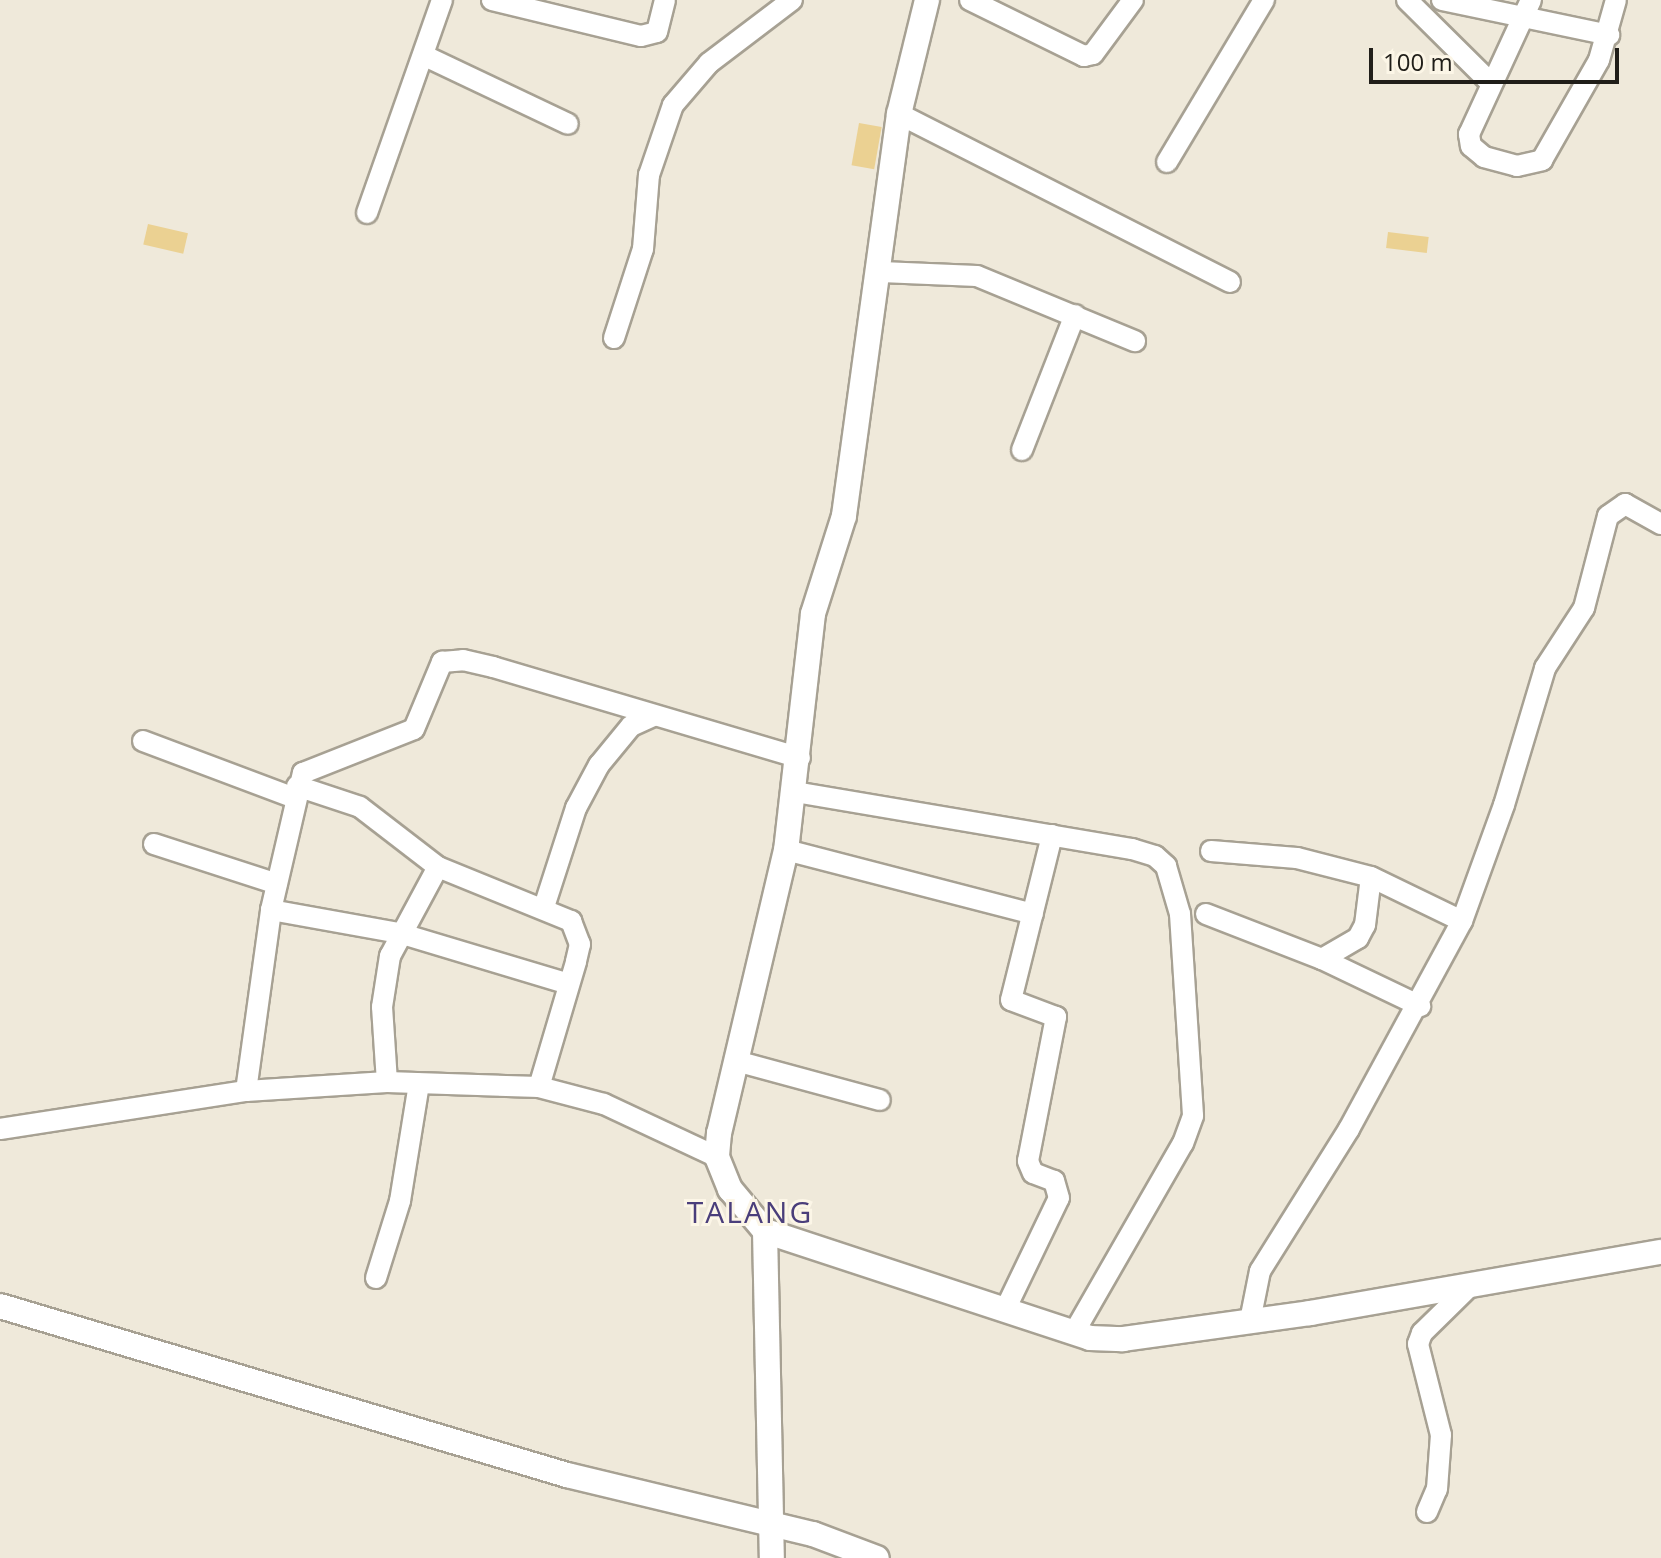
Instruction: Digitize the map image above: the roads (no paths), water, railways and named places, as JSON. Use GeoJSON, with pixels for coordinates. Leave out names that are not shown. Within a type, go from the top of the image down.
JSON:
{"type":"FeatureCollection","features":[{"type":"Feature","properties":{"kind":"street"},"geometry":{"type":"LineString","coordinates":[[367,213],[425,56],[442,0]]}},
{"type":"Feature","properties":{"kind":"street"},"geometry":{"type":"LineString","coordinates":[[492,0],[641,36],[657,32],[665,0]]}},
{"type":"Feature","properties":{"kind":"street"},"geometry":{"type":"LineString","coordinates":[[614,338],[643,249],[649,175],[673,105],[709,63],[792,0]]}},
{"type":"Feature","properties":{"kind":"street"},"geometry":{"type":"LineString","coordinates":[[970,0],[1084,56],[1093,54],[1133,0]]}},
{"type":"Feature","properties":{"kind":"street"},"geometry":{"type":"LineString","coordinates":[[1167,162],[1264,0]]}},
{"type":"Feature","properties":{"kind":"street"},"geometry":{"type":"LineString","coordinates":[[1407,0],[1490,82]]}},
{"type":"Feature","properties":{"kind":"street"},"geometry":{"type":"LineString","coordinates":[[1442,0],[1530,8],[1609,35]]}},
{"type":"Feature","properties":{"kind":"street"},"geometry":{"type":"LineString","coordinates":[[1530,8],[1490,82],[1469,134],[1471,146],[1501,164],[1529,166],[1542,160],[1609,35],[1616,0]]}},
{"type":"Feature","properties":{"kind":"street"},"geometry":{"type":"LineString","coordinates":[[922,2],[899,114],[881,272],[844,516],[813,614],[800,758],[786,850],[736,1061],[717,1157],[730,1189],[765,1231],[1073,1334],[1123,1339],[1467,1289],[1661,1252]]}},
{"type":"Feature","properties":{"kind":"street"},"geometry":{"type":"LineString","coordinates":[[425,56],[568,124]]}},
{"type":"Feature","properties":{"kind":"street"},"geometry":{"type":"LineString","coordinates":[[899,114],[1230,282]]}},
{"type":"Feature","properties":{"kind":"street"},"geometry":{"type":"LineString","coordinates":[[881,272],[977,276],[1135,341]]}},
{"type":"Feature","properties":{"kind":"street"},"geometry":{"type":"LineString","coordinates":[[1022,450],[1075,315]]}},
{"type":"Feature","properties":{"kind":"street"},"geometry":{"type":"LineString","coordinates":[[1250,1321],[1260,1271],[1420,1006],[1462,921],[1504,805],[1545,668],[1584,608],[1608,516],[1625,504],[1661,524]]}},
{"type":"Feature","properties":{"kind":"street"},"geometry":{"type":"LineString","coordinates":[[246,1091],[271,910],[296,792],[313,766],[414,729],[437,669],[451,659],[800,758]]}},
{"type":"Feature","properties":{"kind":"street"},"geometry":{"type":"LineString","coordinates":[[544,907],[576,808],[599,765],[631,726],[653,716]]}},
{"type":"Feature","properties":{"kind":"street"},"geometry":{"type":"LineString","coordinates":[[143,741],[296,792],[360,807],[438,867],[544,907],[571,921],[578,932],[569,984],[539,1087]]}},
{"type":"Feature","properties":{"kind":"street"},"geometry":{"type":"LineString","coordinates":[[795,792],[1132,849],[1155,856],[1166,866],[1180,914],[1195,1090],[1183,1143],[1073,1334]]}},
{"type":"Feature","properties":{"kind":"street"},"geometry":{"type":"LineString","coordinates":[[1005,1310],[1059,1198],[1054,1181],[1033,1173],[1028,1161],[1056,1017],[1011,1000],[1052,835]]}},
{"type":"Feature","properties":{"kind":"street"},"geometry":{"type":"LineString","coordinates":[[154,844],[277,884]]}},
{"type":"Feature","properties":{"kind":"street"},"geometry":{"type":"LineString","coordinates":[[786,850],[1033,914]]}},
{"type":"Feature","properties":{"kind":"street"},"geometry":{"type":"LineString","coordinates":[[1211,851],[1297,858],[1371,877],[1462,921]]}},
{"type":"Feature","properties":{"kind":"street"},"geometry":{"type":"LineString","coordinates":[[387,1082],[384,981],[399,933],[438,867]]}},
{"type":"Feature","properties":{"kind":"street"},"geometry":{"type":"LineString","coordinates":[[1322,959],[1358,938],[1365,925],[1371,877]]}},
{"type":"Feature","properties":{"kind":"street"},"geometry":{"type":"LineString","coordinates":[[271,910],[399,933],[569,984]]}},
{"type":"Feature","properties":{"kind":"street"},"geometry":{"type":"LineString","coordinates":[[1206,914],[1322,959],[1420,1006]]}},
{"type":"Feature","properties":{"kind":"street"},"geometry":{"type":"LineString","coordinates":[[736,1061],[880,1100]]}},
{"type":"Feature","properties":{"kind":"street"},"geometry":{"type":"LineString","coordinates":[[0,1129],[246,1091],[387,1082],[539,1087],[604,1104],[717,1157]]}},
{"type":"Feature","properties":{"kind":"street"},"geometry":{"type":"LineString","coordinates":[[376,1278],[400,1201],[419,1084]]}},
{"type":"Feature","properties":{"kind":"street"},"geometry":{"type":"LineString","coordinates":[[765,1231],[772,1558]]}},
{"type":"Feature","properties":{"kind":"street"},"geometry":{"type":"LineString","coordinates":[[1427,1512],[1437,1489],[1441,1435],[1418,1344],[1422,1333],[1467,1289]]}},
{"type":"Feature","properties":{"kind":"street"},"geometry":{"type":"LineString","coordinates":[[0,1306],[567,1475],[772,1527],[813,1534],[877,1558]]}},
{"type":"Feature","properties":{"kind":"district","name":"TALANG"},"geometry":{"type":"Point","coordinates":[750,1212]}}]}
